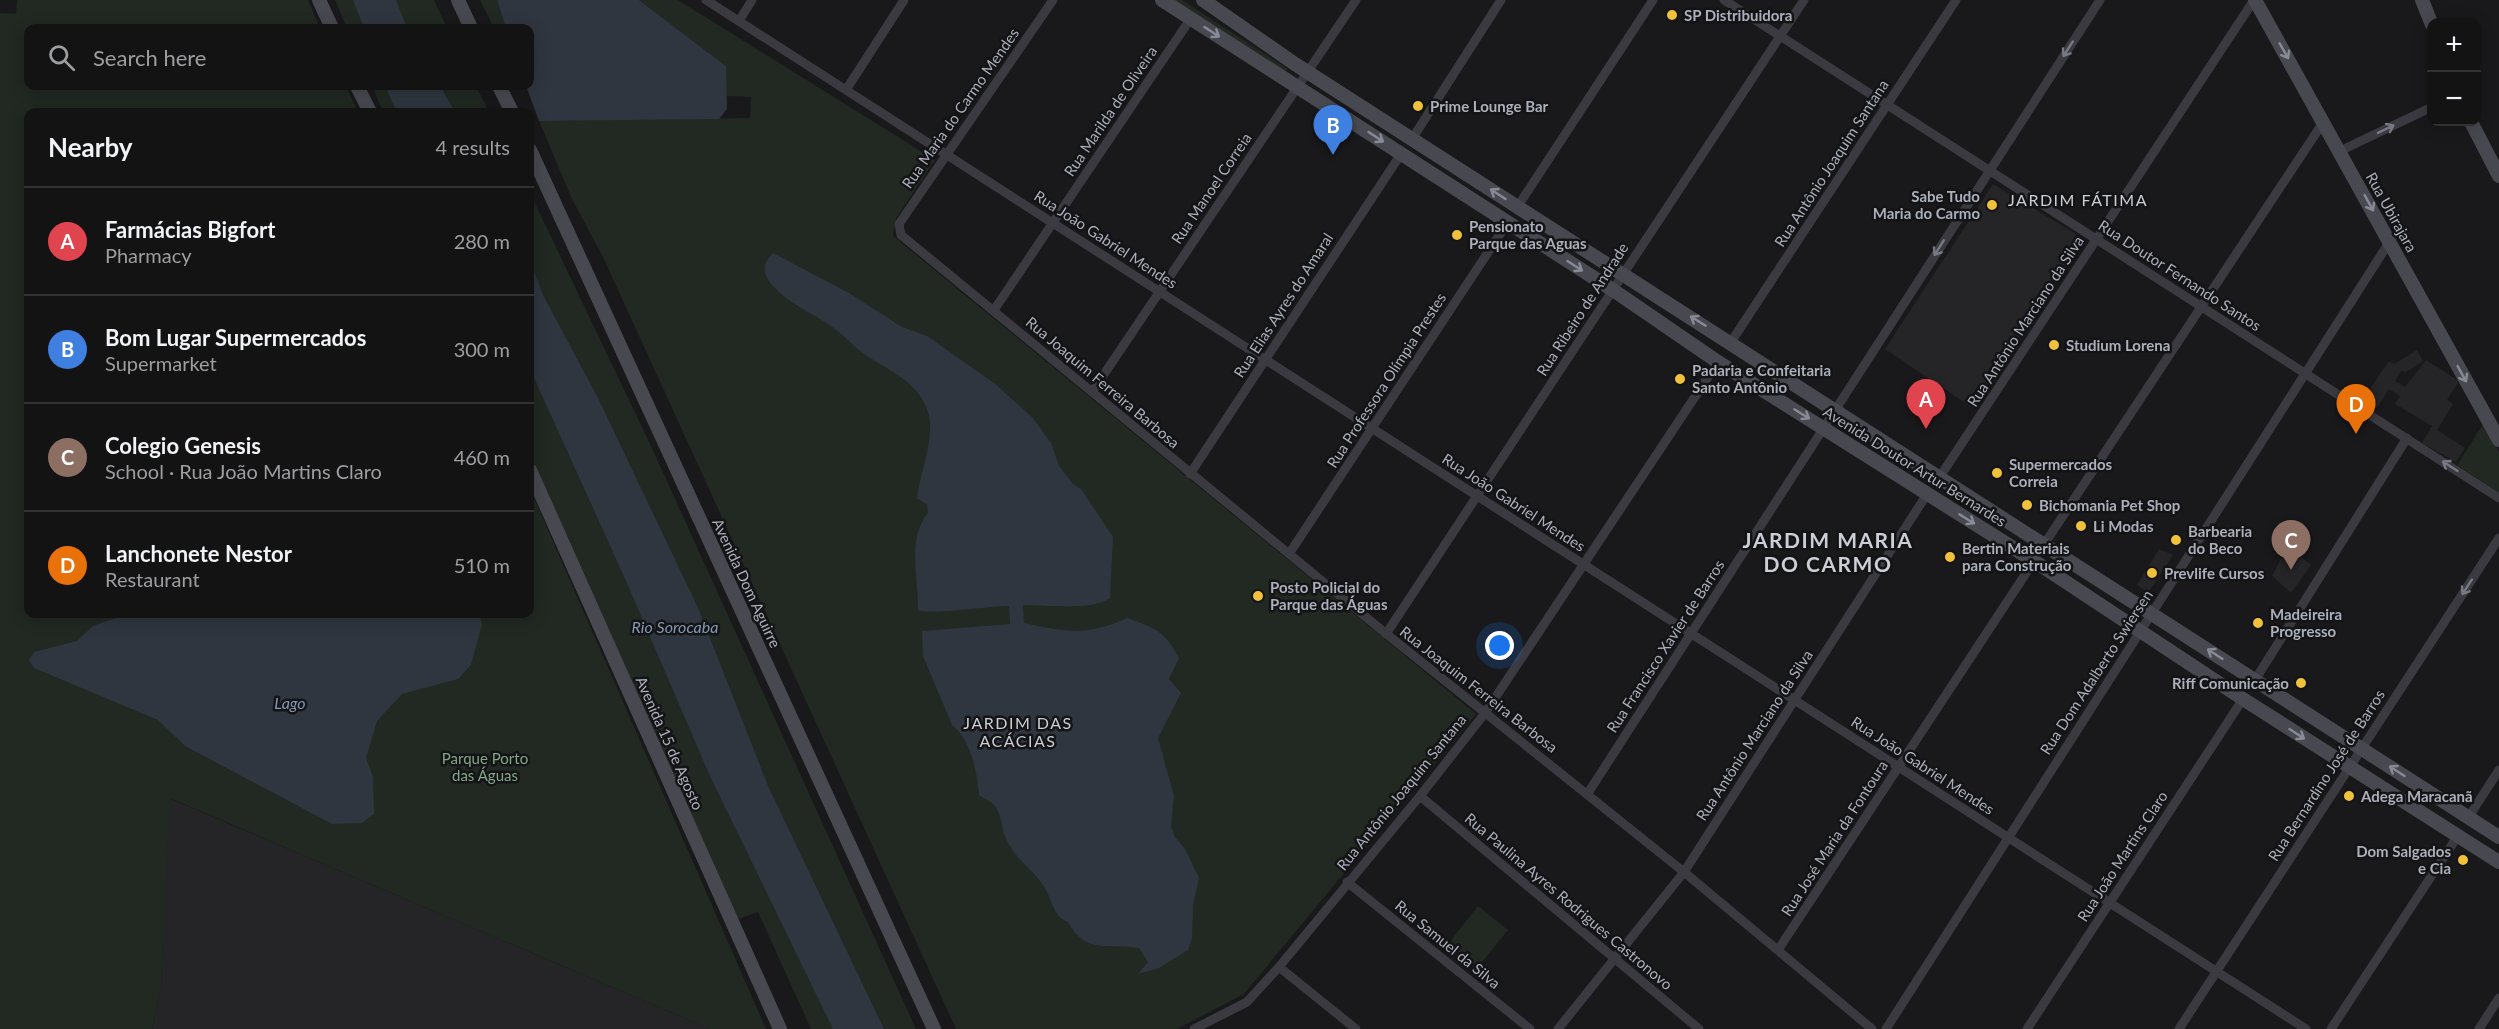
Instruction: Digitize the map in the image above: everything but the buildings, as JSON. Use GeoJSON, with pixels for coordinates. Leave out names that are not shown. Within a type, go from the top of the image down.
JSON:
{"type":"FeatureCollection","features":[{"type":"Feature","properties":{"kind":"main road"},"geometry":{"type":"LineString","coordinates":[[319,0],[330,24]]}},
{"type":"Feature","properties":{"kind":"main road"},"geometry":{"type":"LineString","coordinates":[[458,0],[469,24]]}},
{"type":"Feature","properties":{"kind":"main road","name":"Avenida Doutor Artur Bernardes"},"geometry":{"type":"LineString","coordinates":[[1162,0],[1613,290],[1718,362],[2034,561],[2349,768],[2499,862]]}},
{"type":"Feature","properties":{"kind":"main road","name":"Avenida Doutor Artur Bernardes"},"geometry":{"type":"LineString","coordinates":[[1203,0],[1307,72],[1731,342],[1939,478],[2045,543],[2499,837]]}},
{"type":"Feature","properties":{"kind":"main road","name":"Rua Ubirajara"},"geometry":{"type":"LineString","coordinates":[[2254,0],[2324,121],[2499,440]]}},
{"type":"Feature","properties":{"kind":"main road"},"geometry":{"type":"LineString","coordinates":[[2422,0],[2429,18]]}},
{"type":"Feature","properties":{"kind":"main road"},"geometry":{"type":"LineString","coordinates":[[359,90],[368,108]]}},
{"type":"Feature","properties":{"kind":"main road"},"geometry":{"type":"LineString","coordinates":[[501,90],[510,108]]}},
{"type":"Feature","properties":{"kind":"main road"},"geometry":{"type":"LineString","coordinates":[[2473,126],[2499,177]]}},
{"type":"Feature","properties":{"kind":"main road","name":"Avenida Dom Aguirre"},"geometry":{"type":"LineString","coordinates":[[534,159],[934,1029]]}},
{"type":"Feature","properties":{"kind":"main road","name":"Avenida 15 de Agosto"},"geometry":{"type":"LineString","coordinates":[[534,479],[780,1029]]}},
{"type":"Feature","properties":{"kind":"street","name":"Rua João Gabriel Mendes"},"geometry":{"type":"LineString","coordinates":[[706,0],[2307,1029]]}},
{"type":"Feature","properties":{"kind":"street"},"geometry":{"type":"LineString","coordinates":[[739,21],[752,0]]}},
{"type":"Feature","properties":{"kind":"street"},"geometry":{"type":"LineString","coordinates":[[846,90],[904,0]]}},
{"type":"Feature","properties":{"kind":"street","name":"Rua Maria do Carmo Mendes"},"geometry":{"type":"LineString","coordinates":[[901,235],[899,224],[1053,0]]}},
{"type":"Feature","properties":{"kind":"street","name":"Rua Manoel Correia"},"geometry":{"type":"LineString","coordinates":[[1092,392],[1356,0]]}},
{"type":"Feature","properties":{"kind":"street"},"geometry":{"type":"LineString","coordinates":[[1412,138],[1501,0]]}},
{"type":"Feature","properties":{"kind":"street"},"geometry":{"type":"LineString","coordinates":[[1518,207],[1653,0]]}},
{"type":"Feature","properties":{"kind":"street","name":"Rua Doutor Fernando Santos"},"geometry":{"type":"LineString","coordinates":[[1724,0],[2499,498]]}},
{"type":"Feature","properties":{"kind":"street","name":"Rua Ribeiro de Andrade"},"geometry":{"type":"LineString","coordinates":[[1386,634],[1804,0]]}},
{"type":"Feature","properties":{"kind":"street","name":"Rua Antônio Joaquim Santana"},"geometry":{"type":"LineString","coordinates":[[1731,342],[1956,0]]}},
{"type":"Feature","properties":{"kind":"street","name":"Rua Francisco Xavier de Barros"},"geometry":{"type":"LineString","coordinates":[[1588,793],[2100,0]]}},
{"type":"Feature","properties":{"kind":"street","name":"Rua Antônio Marciano da Silva"},"geometry":{"type":"LineString","coordinates":[[1939,478],[2254,0]]}},
{"type":"Feature","properties":{"kind":"street","name":"Rua Marilda de Oliveira"},"geometry":{"type":"LineString","coordinates":[[994,310],[1191,18]]}},
{"type":"Feature","properties":{"kind":"street"},"geometry":{"type":"LineString","coordinates":[[2340,151],[2427,109]]}},
{"type":"Feature","properties":{"kind":"street"},"geometry":{"type":"LineString","coordinates":[[2045,543],[2200,305],[2324,121]]}},
{"type":"Feature","properties":{"kind":"street","name":"Rua Elias Ayres do Amaral"},"geometry":{"type":"LineString","coordinates":[[1190,474],[1401,154]]}},
{"type":"Feature","properties":{"kind":"street","name":"Rua Professora Olímpia Prestes"},"geometry":{"type":"LineString","coordinates":[[1289,554],[1508,222]]}},
{"type":"Feature","properties":{"kind":"street","name":"Rua Joaquim Ferreira Barbosa"},"geometry":{"type":"LineString","coordinates":[[901,235],[1386,634],[1588,793],[1872,1029]]}},
{"type":"Feature","properties":{"kind":"street","name":"Rua Dom Adalberto Swiersen"},"geometry":{"type":"LineString","coordinates":[[1886,1029],[2390,241]]}},
{"type":"Feature","properties":{"kind":"street","name":"Rua Antônio Joaquim Santana"},"geometry":{"type":"LineString","coordinates":[[1194,1029],[1246,1002],[1279,967],[1420,796],[1485,713],[1718,362]]}},
{"type":"Feature","properties":{"kind":"street"},"geometry":{"type":"LineString","coordinates":[[2255,680],[2407,438]]}},
{"type":"Feature","properties":{"kind":"street","name":"Rua Antônio Marciano da Silva"},"geometry":{"type":"LineString","coordinates":[[1558,1029],[1684,872],[1927,494]]}},
{"type":"Feature","properties":{"kind":"street","name":"Rua Bernardino José de Barros"},"geometry":{"type":"LineString","coordinates":[[2179,1029],[2499,538]]}},
{"type":"Feature","properties":{"kind":"street","name":"Rua José Maria da Fontoura"},"geometry":{"type":"LineString","coordinates":[[1778,950],[2034,561]]}},
{"type":"Feature","properties":{"kind":"street","name":"Rua João Martins Claro"},"geometry":{"type":"LineString","coordinates":[[2027,1029],[2243,699]]}},
{"type":"Feature","properties":{"kind":"street"},"geometry":{"type":"LineString","coordinates":[[2468,818],[2499,770]]}},
{"type":"Feature","properties":{"kind":"street","name":"Rua Paulina Ayres Rodrigues Castronovo"},"geometry":{"type":"LineString","coordinates":[[1420,796],[1700,1029]]}},
{"type":"Feature","properties":{"kind":"street"},"geometry":{"type":"LineString","coordinates":[[2331,1029],[2457,837]]}},
{"type":"Feature","properties":{"kind":"street","name":"Rua Samuel da Silva"},"geometry":{"type":"LineString","coordinates":[[1347,882],[1530,1029]]}},
{"type":"Feature","properties":{"kind":"street"},"geometry":{"type":"LineString","coordinates":[[1279,967],[1356,1029]]}},
{"type":"Feature","properties":{"kind":"street"},"geometry":{"type":"LineString","coordinates":[[2479,1029],[2499,998]]}},
{"type":"Feature","properties":{"kind":"shaded area"},"geometry":{"type":"Polygon","coordinates":[[[1993,184],[2076,234],[2080,248],[1971,407],[1885,349],[1993,184]]]}},
{"type":"Feature","properties":{"kind":"shaded area"},"geometry":{"type":"Polygon","coordinates":[[[2417,350],[2423,361],[2406,372],[2401,371],[2395,381],[2405,387],[2426,360],[2459,381],[2447,400],[2453,404],[2437,430],[2465,448],[2456,462],[2422,443],[2432,426],[2395,404],[2400,396],[2389,389],[2377,408],[2363,399],[2389,361],[2394,364],[2417,350]]]}},
{"type":"Feature","properties":{"kind":"shaded area","name":"Prevlife Cursos"},"geometry":{"type":"Polygon","coordinates":[[[2159,549],[2173,555],[2148,593],[2137,585],[2159,549]]]}},
{"type":"Feature","properties":{"kind":"shaded area"},"geometry":{"type":"Polygon","coordinates":[[[2295,552],[2311,565],[2291,593],[2272,576],[2283,555],[2290,559],[2295,552]]]}},
{"type":"Feature","properties":{"kind":"shaded area"},"geometry":{"type":"Polygon","coordinates":[[[169,798],[710,1029],[152,1029],[161,986],[169,798]]]}},
{"type":"Feature","properties":{"kind":"green space","name":"Parque Porto das Águas"},"geometry":{"type":"Polygon","coordinates":[[[17,0],[308,0],[318,24],[24,24],[24,90],[348,90],[356,108],[24,108],[24,618],[534,618],[534,498],[766,1029],[710,1029],[170,798],[161,986],[152,1029],[0,1029],[0,13],[16,14],[17,0]]]}},
{"type":"Feature","properties":{"kind":"green space"},"geometry":{"type":"Polygon","coordinates":[[[335,0],[434,0],[445,24],[345,24],[335,0]]]}},
{"type":"Feature","properties":{"kind":"green space"},"geometry":{"type":"Polygon","coordinates":[[[480,0],[497,0],[505,24],[492,24],[480,0]]]}},
{"type":"Feature","properties":{"kind":"green space"},"geometry":{"type":"Polygon","coordinates":[[[639,0],[678,0],[935,160],[896,218],[893,236],[1476,714],[1244,994],[1177,1029],[956,1029],[603,257],[572,199],[539,121],[750,118],[751,97],[726,96],[726,66],[639,0]]]}},
{"type":"Feature","properties":{"kind":"green space"},"geometry":{"type":"Polygon","coordinates":[[[1169,0],[1182,0],[1288,69],[1285,74],[1169,0]]]}},
{"type":"Feature","properties":{"kind":"green space"},"geometry":{"type":"Polygon","coordinates":[[[374,90],[478,90],[487,108],[381,108],[374,90]]]}},
{"type":"Feature","properties":{"kind":"green space"},"geometry":{"type":"Polygon","coordinates":[[[534,201],[651,446],[916,1029],[811,1029],[758,912],[738,919],[534,466],[534,201]]]}},
{"type":"Feature","properties":{"kind":"green space"},"geometry":{"type":"Polygon","coordinates":[[[2484,423],[2499,452],[2499,493],[2457,465],[2484,423]]]}},
{"type":"Feature","properties":{"kind":"green space"},"geometry":{"type":"Polygon","coordinates":[[[1478,906],[1508,930],[1478,967],[1448,944],[1478,906]]]}},
{"type":"Feature","properties":{"kind":"water"},"geometry":{"type":"Polygon","coordinates":[[[353,0],[396,0],[405,24],[362,24],[353,0]]]}},
{"type":"Feature","properties":{"kind":"water"},"geometry":{"type":"Polygon","coordinates":[[[497,0],[639,0],[726,66],[727,109],[719,119],[539,121],[527,90],[534,90],[534,24],[505,24],[497,0]]]}},
{"type":"Feature","properties":{"kind":"water"},"geometry":{"type":"Polygon","coordinates":[[[387,90],[442,90],[453,108],[395,108],[387,90]]]}},
{"type":"Feature","properties":{"kind":"water"},"geometry":{"type":"Polygon","coordinates":[[[773,253],[849,293],[902,327],[927,336],[994,383],[1033,418],[1051,443],[1059,466],[1073,484],[1081,489],[1113,537],[1110,598],[1092,605],[1081,606],[1023,605],[1024,623],[1076,631],[1100,628],[1127,618],[1164,636],[1179,658],[1169,679],[1181,693],[1158,738],[1174,796],[1171,826],[1199,878],[1193,905],[1192,938],[1188,950],[1159,968],[1138,974],[1148,962],[1139,948],[1099,946],[1082,939],[1068,922],[1060,917],[1043,885],[1009,845],[997,808],[979,795],[975,766],[968,747],[959,731],[952,725],[923,656],[922,631],[1010,624],[1009,606],[918,610],[915,547],[921,524],[928,513],[927,505],[917,498],[929,442],[930,419],[927,409],[916,390],[900,376],[863,353],[842,334],[776,289],[769,281],[765,270],[766,263],[773,253]]]}},
{"type":"Feature","properties":{"kind":"water","name":"Rio Sorocaba"},"geometry":{"type":"Polygon","coordinates":[[[534,271],[543,295],[598,398],[699,610],[768,786],[884,1029],[833,1029],[709,774],[627,583],[534,378],[534,271]]]}},
{"type":"Feature","properties":{"kind":"water","name":"Lago"},"geometry":{"type":"Polygon","coordinates":[[[116,618],[480,618],[482,624],[471,665],[458,679],[402,694],[377,721],[366,758],[373,777],[374,814],[362,823],[332,824],[185,746],[158,720],[34,668],[29,660],[34,652],[77,641],[93,626],[116,618]]]}},
{"type":"Feature","properties":{"kind":"place","name":"SP Distribuidora"},"geometry":{"type":"Point","coordinates":[1672,15]}},
{"type":"Feature","properties":{"kind":"place","name":"Prime Lounge Bar"},"geometry":{"type":"Point","coordinates":[1418,106]}},
{"type":"Feature","properties":{"kind":"place","name":"Bom Lugar Supermercados"},"geometry":{"type":"Point","coordinates":[1333,155]}},
{"type":"Feature","properties":{"kind":"place","name":"Sabe Tudo Maria do Carmo"},"geometry":{"type":"Point","coordinates":[1992,205]}},
{"type":"Feature","properties":{"kind":"place","name":"Pensionato Parque das Aguas"},"geometry":{"type":"Point","coordinates":[1457,235]}},
{"type":"Feature","properties":{"kind":"place","name":"Studium Lorena"},"geometry":{"type":"Point","coordinates":[2054,345]}},
{"type":"Feature","properties":{"kind":"place","name":"Padaria e Confeitaria Santo Antônio"},"geometry":{"type":"Point","coordinates":[1680,379]}},
{"type":"Feature","properties":{"kind":"place","name":"Farmácias Bigfort"},"geometry":{"type":"Point","coordinates":[1926,429]}},
{"type":"Feature","properties":{"kind":"place","name":"Lanchonete Nestor"},"geometry":{"type":"Point","coordinates":[2356,434]}},
{"type":"Feature","properties":{"kind":"place","name":"Supermercados Correia"},"geometry":{"type":"Point","coordinates":[1997,473]}},
{"type":"Feature","properties":{"kind":"place","name":"Bichomania Pet Shop"},"geometry":{"type":"Point","coordinates":[2027,505]}},
{"type":"Feature","properties":{"kind":"place","name":"Li Modas"},"geometry":{"type":"Point","coordinates":[2081,526]}},
{"type":"Feature","properties":{"kind":"place","name":"Barbearia do Beco"},"geometry":{"type":"Point","coordinates":[2176,540]}},
{"type":"Feature","properties":{"kind":"place","name":"Bertin Materiais para Construção"},"geometry":{"type":"Point","coordinates":[1950,557]}},
{"type":"Feature","properties":{"kind":"place","name":"Colegio Genesis"},"geometry":{"type":"Point","coordinates":[2291,570]}},
{"type":"Feature","properties":{"kind":"place","name":"Prevlife Cursos"},"geometry":{"type":"Point","coordinates":[2152,573]}},
{"type":"Feature","properties":{"kind":"place","name":"Posto Policial do Parque das Águas"},"geometry":{"type":"Point","coordinates":[1258,596]}},
{"type":"Feature","properties":{"kind":"place","name":"Madeireira Progresso"},"geometry":{"type":"Point","coordinates":[2258,623]}},
{"type":"Feature","properties":{"kind":"place","name":"Riff Comunicação"},"geometry":{"type":"Point","coordinates":[2301,683]}},
{"type":"Feature","properties":{"kind":"place","name":"Adega Maracanã"},"geometry":{"type":"Point","coordinates":[2349,796]}},
{"type":"Feature","properties":{"kind":"place","name":"Dom Salgados e Cia"},"geometry":{"type":"Point","coordinates":[2463,860]}},
{"type":"Feature","properties":{"kind":"district","name":"JARDIM FÁTIMA"},"geometry":{"type":"Point","coordinates":[2078,199]}},
{"type":"Feature","properties":{"kind":"district","name":"JARDIM MARIA DO CARMO"},"geometry":{"type":"Point","coordinates":[1828,551]}},
{"type":"Feature","properties":{"kind":"district","name":"JARDIM DAS ACÁCIAS"},"geometry":{"type":"Point","coordinates":[1018,731]}}]}
